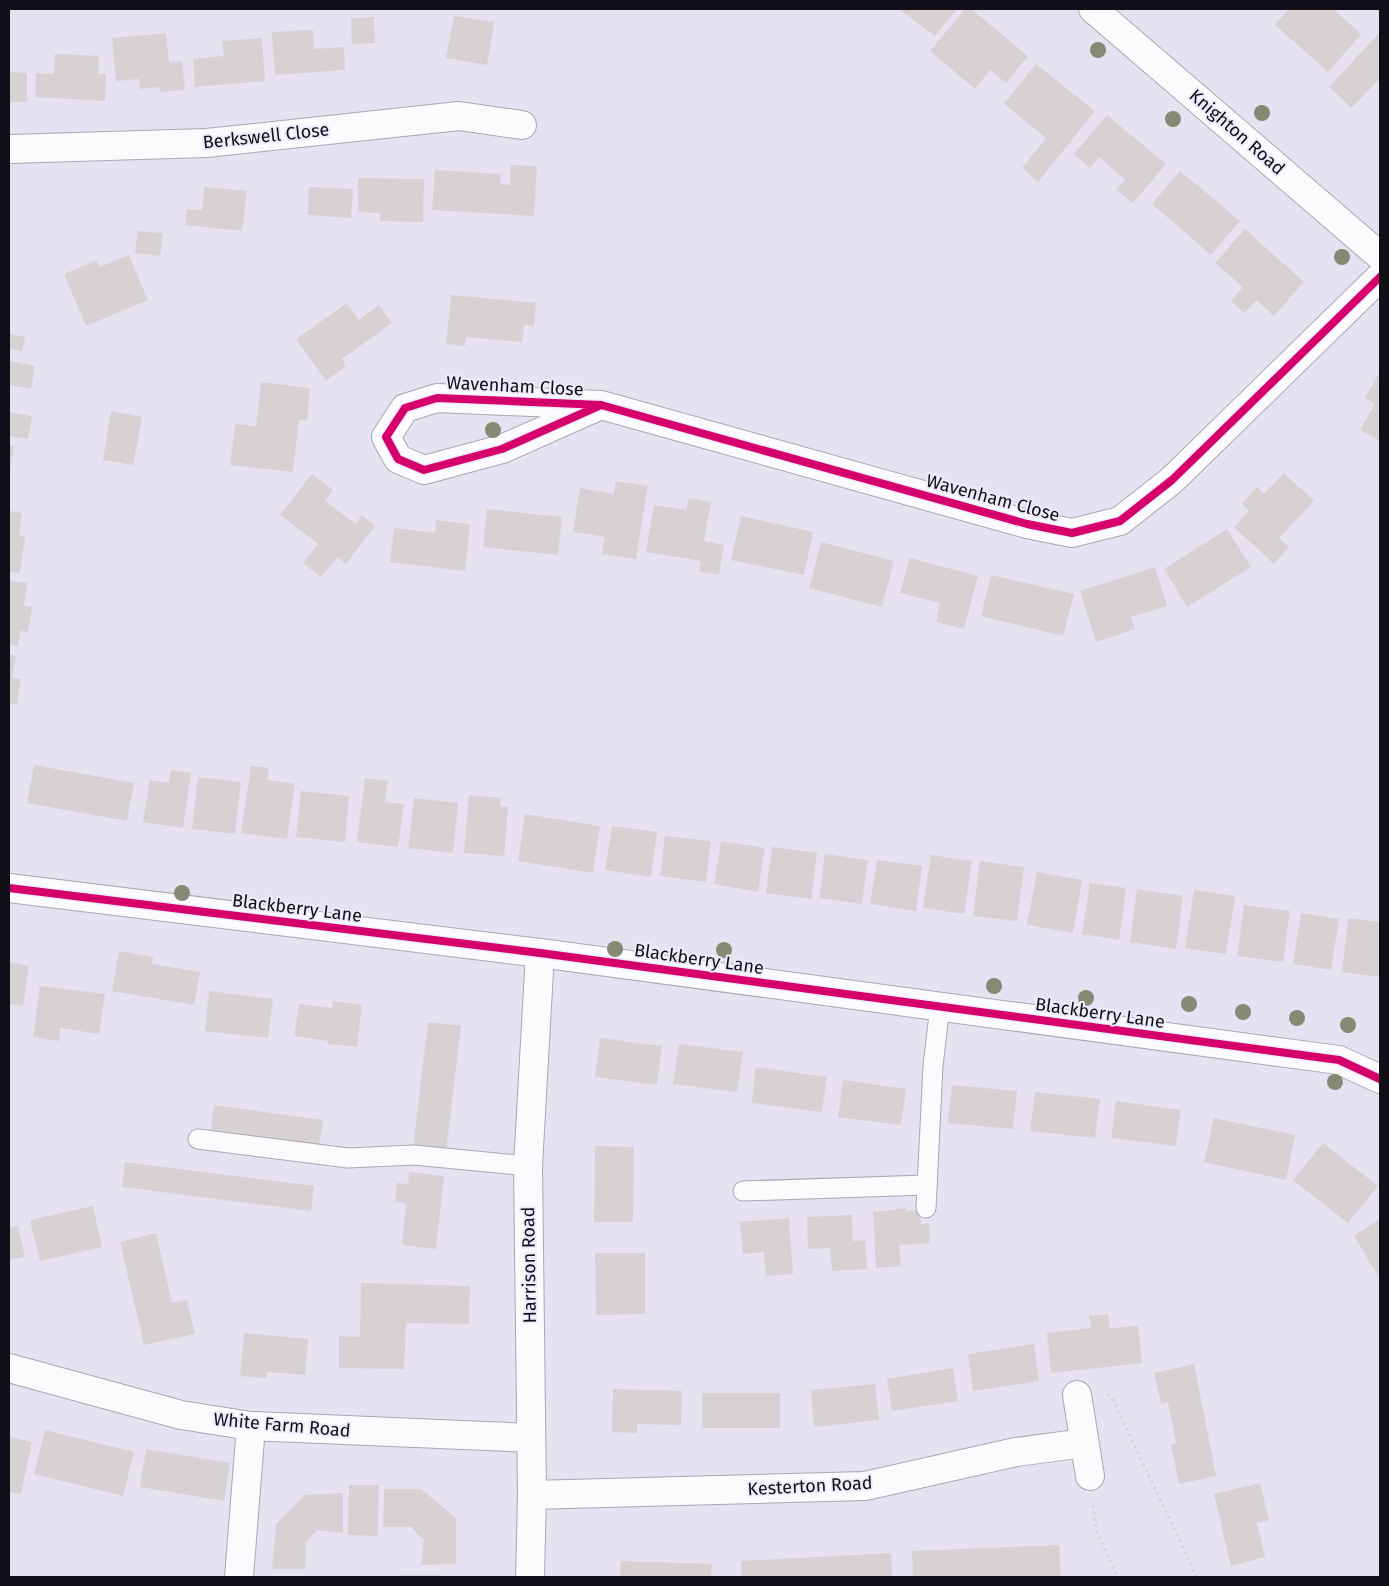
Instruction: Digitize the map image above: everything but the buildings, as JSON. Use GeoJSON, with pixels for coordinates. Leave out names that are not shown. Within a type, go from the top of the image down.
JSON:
{"type":"FeatureCollection","features":[{"type":"Feature","properties":{"kind":"street","name":"Knighton Road"},"geometry":{"type":"LineString","coordinates":[[1094,9],[1380,256]]}},
{"type":"Feature","properties":{"kind":"street","name":"Berkswell Close"},"geometry":{"type":"LineString","coordinates":[[9,149],[207,143],[459,116],[522,125]]}},
{"type":"Feature","properties":{"kind":"street","name":"Wavenham Close"},"geometry":{"type":"LineString","coordinates":[[601,405],[502,448],[424,470],[398,459],[386,437],[405,408],[437,398],[601,405],[1027,524],[1072,533],[1120,521],[1172,480],[1380,277]]}},
{"type":"Feature","properties":{"kind":"street","name":"Blackberry Lane"},"geometry":{"type":"LineString","coordinates":[[9,888],[540,952],[1338,1060],[1380,1079]]}},
{"type":"Feature","properties":{"kind":"street","name":"Harrison Road"},"geometry":{"type":"LineString","coordinates":[[530,1577],[532,1495],[528,1166],[540,952]]}},
{"type":"Feature","properties":{"kind":"street","name":"White Farm Road"},"geometry":{"type":"LineString","coordinates":[[9,1368],[180,1415],[251,1426],[531,1438]]}},
{"type":"Feature","properties":{"kind":"street"},"geometry":{"type":"LineString","coordinates":[[1077,1395],[1090,1476]]}},
{"type":"Feature","properties":{"kind":"street"},"geometry":{"type":"LineString","coordinates":[[239,1577],[251,1426]]}},
{"type":"Feature","properties":{"kind":"street","name":"Kesterton Road"},"geometry":{"type":"LineString","coordinates":[[532,1495],[866,1486],[1016,1452],[1084,1443]]}},
{"type":"Feature","properties":{"kind":"lane"},"geometry":{"type":"LineString","coordinates":[[926,1208],[933,1066],[940,1006]]}},
{"type":"Feature","properties":{"kind":"lane"},"geometry":{"type":"LineString","coordinates":[[198,1139],[348,1158],[414,1155],[528,1166]]}},
{"type":"Feature","properties":{"kind":"lane"},"geometry":{"type":"LineString","coordinates":[[743,1191],[927,1185]]}},
{"type":"Feature","properties":{"kind":"path"},"geometry":{"type":"LineString","coordinates":[[1077,1395],[1092,1387],[1107,1393],[1112,1398],[1197,1577]]}},
{"type":"Feature","properties":{"kind":"path"},"geometry":{"type":"LineString","coordinates":[[1090,1476],[1096,1530],[1117,1577]]}},
{"type":"Feature","properties":{"kind":"cycle path"},"geometry":{"type":"LineString","coordinates":[[601,405],[502,449],[424,470],[398,459],[386,437],[405,408],[437,398],[601,405],[1027,524],[1072,533],[1120,521],[1172,480],[1380,277]]}},
{"type":"Feature","properties":{"kind":"cycle path"},"geometry":{"type":"LineString","coordinates":[[9,888],[540,953],[1339,1060],[1380,1079]]}}]}
